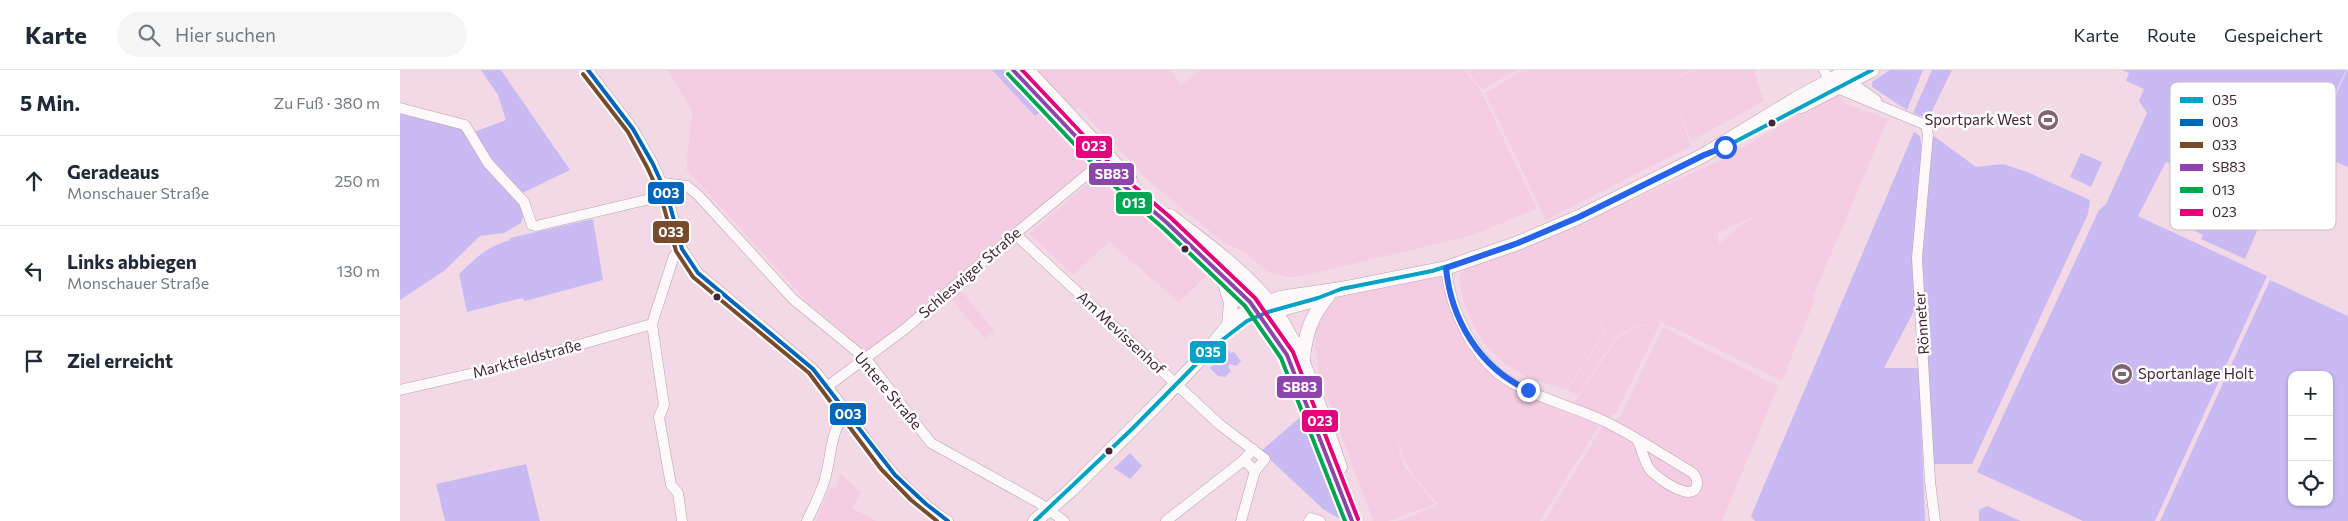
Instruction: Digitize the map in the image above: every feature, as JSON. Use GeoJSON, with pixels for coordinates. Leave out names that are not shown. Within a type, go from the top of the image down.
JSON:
{"type":"FeatureCollection","features":[{"type":"Feature","properties":{"kind":"main road"},"geometry":{"type":"LineString","coordinates":[[1013,70],[1222,275],[1264,308],[1287,355],[1352,521]]}},
{"type":"Feature","properties":{"kind":"main road"},"geometry":{"type":"LineString","coordinates":[[1028,70],[1105,160],[1243,276],[1264,308],[1296,346],[1361,521]]}},
{"type":"Feature","properties":{"kind":"main road"},"geometry":{"type":"LineString","coordinates":[[1035,521],[1176,384],[1211,347],[1228,325],[1264,308],[1446,268],[1518,243],[1579,217],[1704,155],[1725,147],[1838,76],[1872,70]]}},
{"type":"Feature","properties":{"kind":"main road"},"geometry":{"type":"LineString","coordinates":[[1222,275],[1231,303],[1228,325]]}},
{"type":"Feature","properties":{"kind":"main road"},"geometry":{"type":"LineString","coordinates":[[1211,347],[1264,308],[1328,296],[1341,290]]}},
{"type":"Feature","properties":{"kind":"main road"},"geometry":{"type":"LineString","coordinates":[[1303,363],[1308,326],[1318,307],[1328,296]]}},
{"type":"Feature","properties":{"kind":"street"},"geometry":{"type":"LineString","coordinates":[[588,70],[634,129],[663,183],[682,249],[698,273],[795,353],[828,386],[846,413],[897,476],[936,513],[948,521]]}},
{"type":"Feature","properties":{"kind":"street","name":"Rönneter"},"geometry":{"type":"LineString","coordinates":[[1838,76],[1851,96],[1887,107],[1924,124],[1928,135],[1917,258],[1930,481],[1935,521]]}},
{"type":"Feature","properties":{"kind":"street"},"geometry":{"type":"LineString","coordinates":[[400,108],[465,125],[488,163],[524,202],[532,225],[536,226],[667,195]]}},
{"type":"Feature","properties":{"kind":"street","name":"Schleswiger Straße"},"geometry":{"type":"LineString","coordinates":[[828,386],[905,329],[1015,234],[1105,160]]}},
{"type":"Feature","properties":{"kind":"street","name":"Untere Straße"},"geometry":{"type":"LineString","coordinates":[[663,183],[687,186],[793,299],[866,359],[931,443],[1018,491],[1064,521]]}},
{"type":"Feature","properties":{"kind":"street","name":"Am Mevissenhof"},"geometry":{"type":"LineString","coordinates":[[1015,234],[1219,424],[1253,449]]}},
{"type":"Feature","properties":{"kind":"street"},"geometry":{"type":"LineString","coordinates":[[682,249],[674,256],[652,324],[664,405],[659,417],[671,485],[678,493],[682,521]]}},
{"type":"Feature","properties":{"kind":"street"},"geometry":{"type":"LineString","coordinates":[[1446,268],[1451,294],[1466,331],[1484,360],[1496,371],[1512,382],[1605,421],[1693,473],[1698,478],[1699,484],[1690,492],[1683,491],[1651,471],[1647,466],[1643,448],[1637,440]]}},
{"type":"Feature","properties":{"kind":"street","name":"Marktfeldstraße"},"geometry":{"type":"LineString","coordinates":[[400,390],[505,366],[652,324]]}},
{"type":"Feature","properties":{"kind":"street"},"geometry":{"type":"LineString","coordinates":[[807,521],[824,482],[834,434],[839,421],[846,413]]}},
{"type":"Feature","properties":{"kind":"street"},"geometry":{"type":"LineString","coordinates":[[1166,521],[1244,460],[1253,449],[1265,459],[1255,471],[1242,521]]}},
{"type":"Feature","properties":{"kind":"street"},"geometry":{"type":"LineString","coordinates":[[1244,460],[1255,471]]}},
{"type":"Feature","properties":{"kind":"street"},"geometry":{"type":"LineString","coordinates":[[1309,521],[1312,518],[1320,521]]}},
{"type":"Feature","properties":{"kind":"shaded area"},"geometry":{"type":"Polygon","coordinates":[[[481,70],[501,70],[570,170],[514,197],[525,211],[521,223],[504,233],[480,236],[444,271],[400,300],[400,106],[465,122],[471,133],[506,120],[498,95],[481,70]]]}},
{"type":"Feature","properties":{"kind":"shaded area"},"geometry":{"type":"Polygon","coordinates":[[[668,70],[1170,70],[1181,85],[1200,70],[1464,70],[1480,89],[1537,209],[1470,236],[1298,277],[1286,277],[1268,272],[1241,250],[1227,245],[1153,185],[1079,108],[1055,129],[1089,166],[869,354],[809,304],[686,169],[692,112],[668,70]]]}},
{"type":"Feature","properties":{"kind":"shaded area"},"geometry":{"type":"Polygon","coordinates":[[[992,70],[1004,70],[1042,111],[1035,116],[992,70]]]}},
{"type":"Feature","properties":{"kind":"shaded area"},"geometry":{"type":"Polygon","coordinates":[[[1466,70],[1517,70],[1483,90],[1466,70]]]}},
{"type":"Feature","properties":{"kind":"shaded area"},"geometry":{"type":"Polygon","coordinates":[[[1523,70],[1692,70],[1668,81],[1696,70],[1754,70],[1764,101],[1691,141],[1673,96],[1691,146],[1546,220],[1485,93],[1523,70]]]}},
{"type":"Feature","properties":{"kind":"shaded area"},"geometry":{"type":"Polygon","coordinates":[[[1890,70],[1923,70],[1907,110],[1872,87],[1872,82],[1890,70]]]}},
{"type":"Feature","properties":{"kind":"shaded area"},"geometry":{"type":"Polygon","coordinates":[[[1932,70],[1952,70],[1928,119],[1913,113],[1932,70]]]}},
{"type":"Feature","properties":{"kind":"shaded area","name":"Sportanlage Holt"},"geometry":{"type":"Polygon","coordinates":[[[2122,70],[2346,70],[2336,92],[2336,82],[2170,82],[2170,164],[2166,162],[2138,216],[2267,276],[2155,521],[2083,521],[1977,472],[2099,210],[2106,204],[2147,113],[2139,101],[2144,89],[2126,81],[2129,73],[2122,70]]]}},
{"type":"Feature","properties":{"kind":"shaded area"},"geometry":{"type":"Polygon","coordinates":[[[2348,70],[2348,167],[2336,162],[2336,95],[2348,70]]]}},
{"type":"Feature","properties":{"kind":"shaded area"},"geometry":{"type":"Polygon","coordinates":[[[1837,92],[1847,104],[1888,119],[1813,297],[1815,299],[1782,381],[1661,322],[1616,413],[1602,421],[1540,521],[1398,521],[1438,505],[1414,476],[1404,460],[1393,430],[1404,466],[1435,504],[1389,521],[1373,521],[1319,375],[1313,328],[1324,301],[1441,275],[1457,322],[1494,371],[1572,406],[1617,338],[1637,327],[1657,323],[1636,326],[1616,337],[1578,395],[1567,390],[1606,332],[1554,237],[1605,332],[1566,390],[1527,377],[1505,364],[1487,347],[1476,330],[1465,306],[1459,282],[1460,274],[1466,269],[1553,236],[1719,161],[1837,92]],[[1758,215],[1718,232],[1719,244],[1736,229],[1758,215]]]}},
{"type":"Feature","properties":{"kind":"shaded area"},"geometry":{"type":"Polygon","coordinates":[[[1914,132],[1920,136],[1922,151],[1916,307],[1884,368],[1919,368],[1925,521],[1755,521],[1751,516],[1914,132]]]}},
{"type":"Feature","properties":{"kind":"shaded area"},"geometry":{"type":"Polygon","coordinates":[[[1931,134],[1976,167],[2003,164],[2027,172],[2090,200],[2088,214],[1972,464],[1931,464],[1921,243],[1931,134]]]}},
{"type":"Feature","properties":{"kind":"shaded area"},"geometry":{"type":"Polygon","coordinates":[[[2081,153],[2102,162],[2091,187],[2070,177],[2081,153]]]}},
{"type":"Feature","properties":{"kind":"shaded area"},"geometry":{"type":"Polygon","coordinates":[[[1095,178],[1100,178],[1150,218],[1171,243],[1206,276],[1179,302],[1109,242],[1073,275],[1029,234],[1095,178]]]}},
{"type":"Feature","properties":{"kind":"shaded area"},"geometry":{"type":"Polygon","coordinates":[[[593,219],[603,280],[525,301],[522,298],[467,312],[459,274],[482,254],[494,246],[510,240],[510,238],[593,219]]]}},
{"type":"Feature","properties":{"kind":"shaded area","name":"Sportanlage Holt"},"geometry":{"type":"Polygon","coordinates":[[[2193,230],[2257,230],[2245,259],[2201,239],[2203,235],[2193,230]]]}},
{"type":"Feature","properties":{"kind":"shaded area"},"geometry":{"type":"Polygon","coordinates":[[[2270,280],[2348,316],[2348,521],[2160,521],[2270,280]]]}},
{"type":"Feature","properties":{"kind":"shaded area"},"geometry":{"type":"Polygon","coordinates":[[[961,291],[994,330],[985,339],[951,299],[961,291]]]}},
{"type":"Feature","properties":{"kind":"shaded area"},"geometry":{"type":"Polygon","coordinates":[[[1663,327],[1778,386],[1722,521],[1544,521],[1604,424],[1620,417],[1663,327]]]}},
{"type":"Feature","properties":{"kind":"shaded area"},"geometry":{"type":"Polygon","coordinates":[[[1228,350],[1231,353],[1234,352],[1241,361],[1236,366],[1230,364],[1228,367],[1231,371],[1225,377],[1218,376],[1210,368],[1228,350]]]}},
{"type":"Feature","properties":{"kind":"shaded area"},"geometry":{"type":"Polygon","coordinates":[[[1305,413],[1331,492],[1343,521],[1323,509],[1261,451],[1305,413]]]}},
{"type":"Feature","properties":{"kind":"shaded area"},"geometry":{"type":"Polygon","coordinates":[[[1130,453],[1142,466],[1130,479],[1114,468],[1130,453]]]}},
{"type":"Feature","properties":{"kind":"shaded area"},"geometry":{"type":"Polygon","coordinates":[[[526,464],[540,521],[445,521],[436,484],[526,464]]]}},
{"type":"Feature","properties":{"kind":"shaded area"},"geometry":{"type":"Polygon","coordinates":[[[840,473],[861,493],[852,508],[876,521],[816,521],[830,488],[836,487],[840,473]]]}},
{"type":"Feature","properties":{"kind":"shaded area"},"geometry":{"type":"Polygon","coordinates":[[[1987,506],[2021,521],[1979,521],[1979,510],[1987,506]]]}},
{"type":"Feature","properties":{"kind":"transit line","name":"003"},"geometry":{"type":"LineString","coordinates":[[588,70],[633,129],[653,164],[667,195],[682,249],[698,273],[813,369],[895,475],[926,504],[948,521]]}},
{"type":"Feature","properties":{"kind":"transit line","name":"SB83"},"geometry":{"type":"LineString","coordinates":[[1013,70],[1117,180],[1166,222],[1250,302],[1287,355],[1352,521]]}},
{"type":"Feature","properties":{"kind":"transit line","name":"023"},"geometry":{"type":"LineString","coordinates":[[1022,70],[1121,175],[1170,217],[1255,298],[1293,352],[1358,519]]}},
{"type":"Feature","properties":{"kind":"transit line","name":"035"},"geometry":{"type":"LineString","coordinates":[[1035,521],[1132,429],[1213,347],[1247,321],[1268,312],[1318,298],[1341,289],[1432,271],[1512,246],[1577,218],[1704,155],[1725,147],[1872,70]]}},
{"type":"Feature","properties":{"kind":"transit line","name":"033"},"geometry":{"type":"LineString","coordinates":[[583,74],[628,132],[647,167],[661,197],[676,251],[693,277],[809,373],[881,469],[911,500],[937,521]]}},
{"type":"Feature","properties":{"kind":"transit line","name":"013"},"geometry":{"type":"LineString","coordinates":[[1008,74],[1112,184],[1162,227],[1245,306],[1281,358],[1345,521]]}},
{"type":"Feature","properties":{"kind":"place","name":"Sportpark West"},"geometry":{"type":"Point","coordinates":[2048,120]}},
{"type":"Feature","properties":{"kind":"place","name":"Sportanlage Holt"},"geometry":{"type":"Point","coordinates":[2122,374]}},
{"type":"Feature","properties":{"kind":"route"},"geometry":{"type":"LineString","coordinates":[[1528,390],[1512,382],[1484,360],[1459,316],[1451,294],[1446,268],[1518,243],[1579,217],[1704,155],[1725,147]]}}]}
